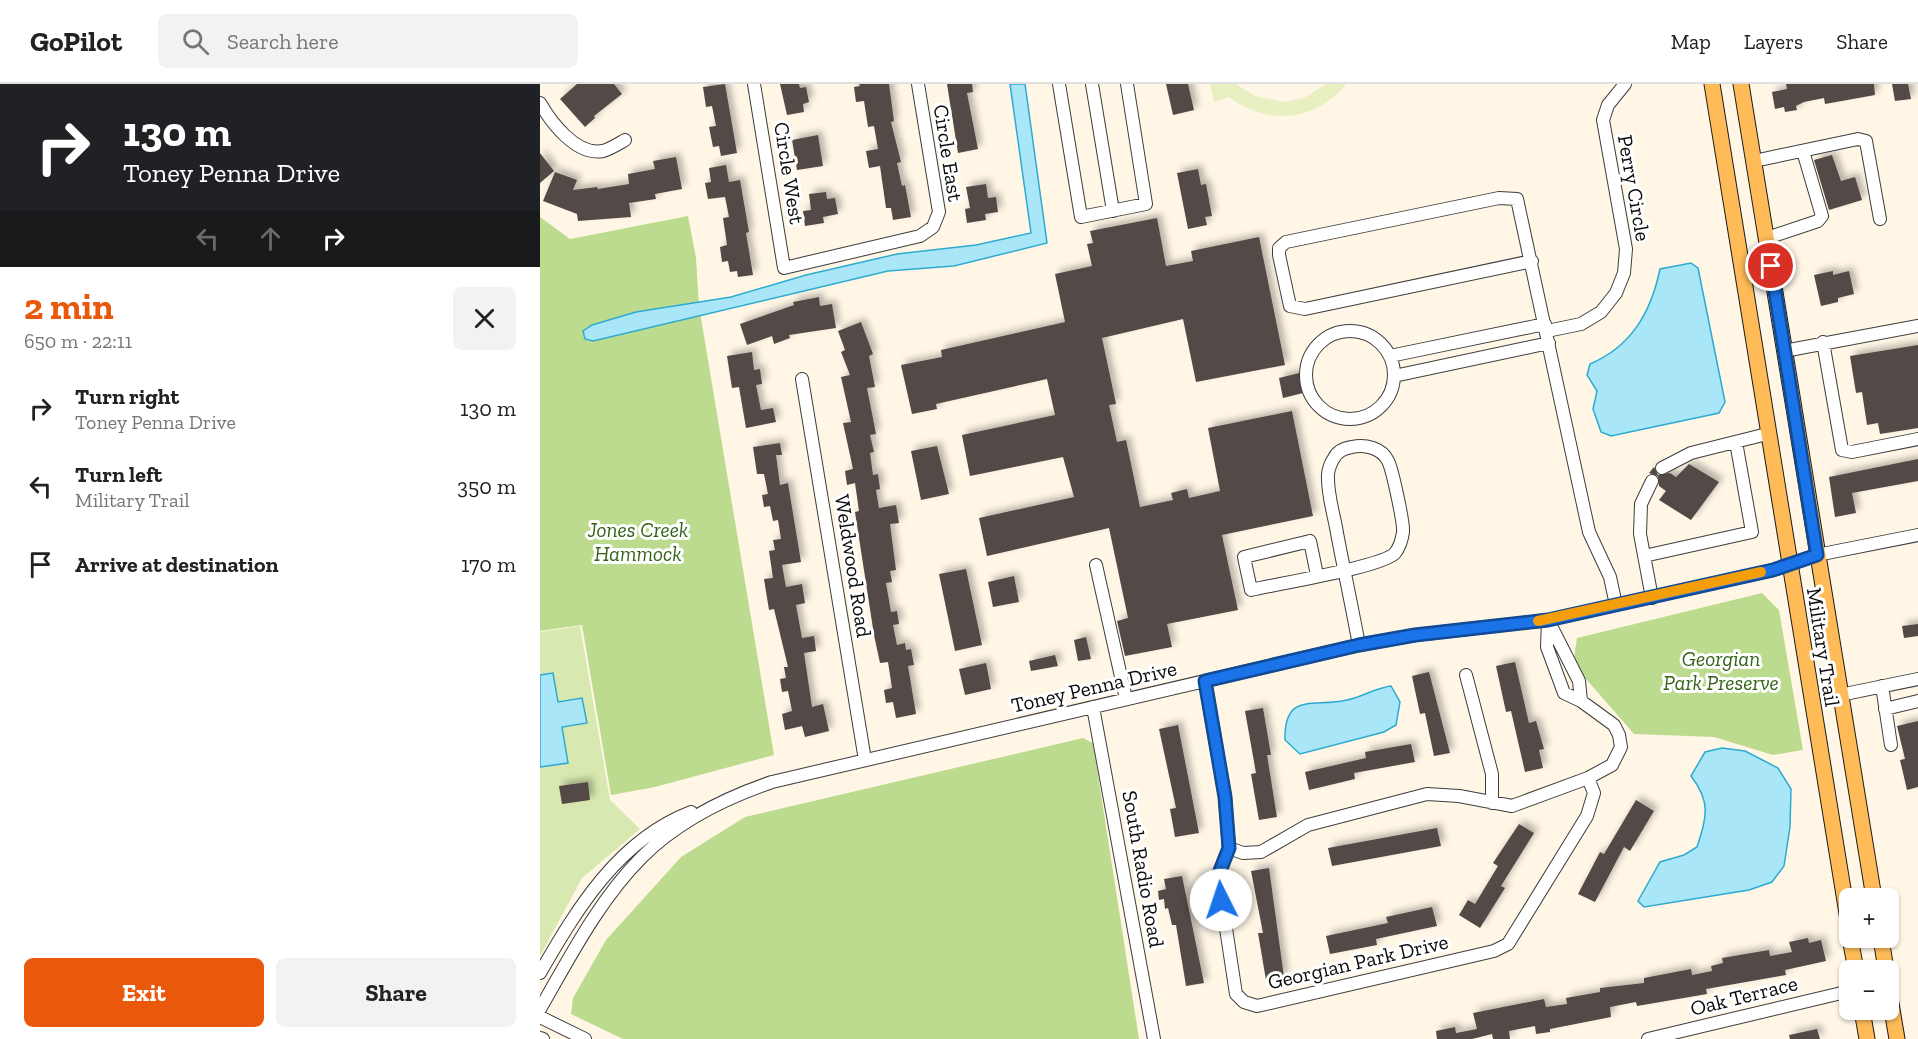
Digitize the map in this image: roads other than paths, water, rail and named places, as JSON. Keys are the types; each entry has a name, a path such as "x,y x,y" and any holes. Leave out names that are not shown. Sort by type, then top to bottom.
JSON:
{"main road":[{"name":"Military Trail","path":"1712,84 1788,566 1843,888"},
{"name":"Military Trail","path":"1741,84 1872,888"},
{"path":"1864,1020 1867,1039"},
{"path":"1894,1020 1897,1039"}],"street":[{"name":"Circle West","path":"754,84 784,267 920,236 933,227"},
{"name":"Circle East","path":"918,84 939,212 933,227"},
{"path":"1059,84 1081,217 1146,204 1127,84"},
{"path":"1092,84 1113,211"},
{"name":"Perry Circle","path":"1394,376 1581,324 1601,312 1616,293 1624,273 1626,249 1603,120 1608,105 1625,84"},
{"path":"540,103 565,135 582,146 601,151 625,140"},
{"path":"1754,161 1858,139 1866,141 1880,219"},
{"path":"1767,238 1818,221 1822,216 1803,151"},
{"path":"1532,261 1305,309 1290,306 1279,248 1286,242 1511,197 1517,199 1532,261 1589,532 1610,577 1616,605"},
{"path":"1784,351 1918,326"},
{"path":"1340,332 1367,334 1380,343 1390,356 1394,376 1386,400 1370,414 1358,418 1336,417 1327,413 1311,397 1305,379 1307,363 1314,348 1321,341 1340,332"},
{"name":"Perry Circle","path":"1390,356 1547,333"},
{"path":"1823,342 1842,450 1852,452 1918,439"},
{"name":"Weldwood Road","path":"802,379 865,760"},
{"path":"1662,468 1691,453 1767,434"},
{"path":"1644,556 1752,532 1736,442"},
{"path":"1317,575 1310,541 1244,556 1251,590 1317,575 1345,571 1375,564 1394,555 1401,545 1403,529 1388,459 1375,449 1361,445 1342,449 1333,458 1328,473 1345,571 1359,645"},
{"path":"1652,481 1641,504 1640,534 1652,598"},
{"name":"Toney Penna Drive","path":"540,973 591,891 614,864 641,842 688,813 706,809 772,782 1359,645 1415,635 1548,620 1788,566 1817,555 1918,536"},
{"path":"1096,565 1126,699"},
{"path":"1229,848 1243,853 1262,852 1308,825 1427,794 1459,796 1512,806 1588,778 1612,765 1621,747 1614,725 1581,701 1580,681 1548,620"},
{"path":"1466,675 1492,774 1492,803"},
{"path":"1840,695 1918,679"},
{"name":"Georgian Park Drive","path":"1205,681 1225,797 1229,848 1218,876 1236,994 1244,1002 1257,1006 1494,951 1508,944 1587,816 1594,793 1588,778"},
{"path":"1882,687 1891,745"},
{"path":"1885,709 1918,701"},
{"name":"South Radio Road","path":"1093,707 1154,1039"},
{"name":"Toney Penna Drive","path":"540,1009 584,933 636,863 706,809"},
{"name":"Oak Terrace","path":"1648,1039 1839,994"},
{"path":"540,1017 585,1039"}],"water":[{"path":"1010,84 1025,84 1047,243 954,266 888,271 593,341 585,339 583,331 592,325 636,312 731,297 806,275 897,254 976,245 1031,233"},
{"path":"1691,263 1698,268 1725,402 1719,413 1611,436 1601,432 1593,409 1597,391 1587,375 1590,364 1617,348 1637,326 1651,299 1660,269"},
{"path":"553,673 558,702 582,698 587,723 562,727 568,763 540,767 540,675"},
{"path":"1391,686 1400,702 1396,725 1384,732 1300,754 1285,740 1289,714 1295,708 1312,703 1347,700"},
{"path":"1722,748 1745,751 1778,768 1791,789 1790,827 1784,866 1772,882 1749,890 1644,907 1638,901 1660,862 1684,855 1697,847 1705,810 1702,794 1691,776 1705,752"}],"park label":[{"name":"Jones Creek Hammock","path":"638,542"},
{"name":"Georgian Park Preserve","path":"1721,671"}]}
